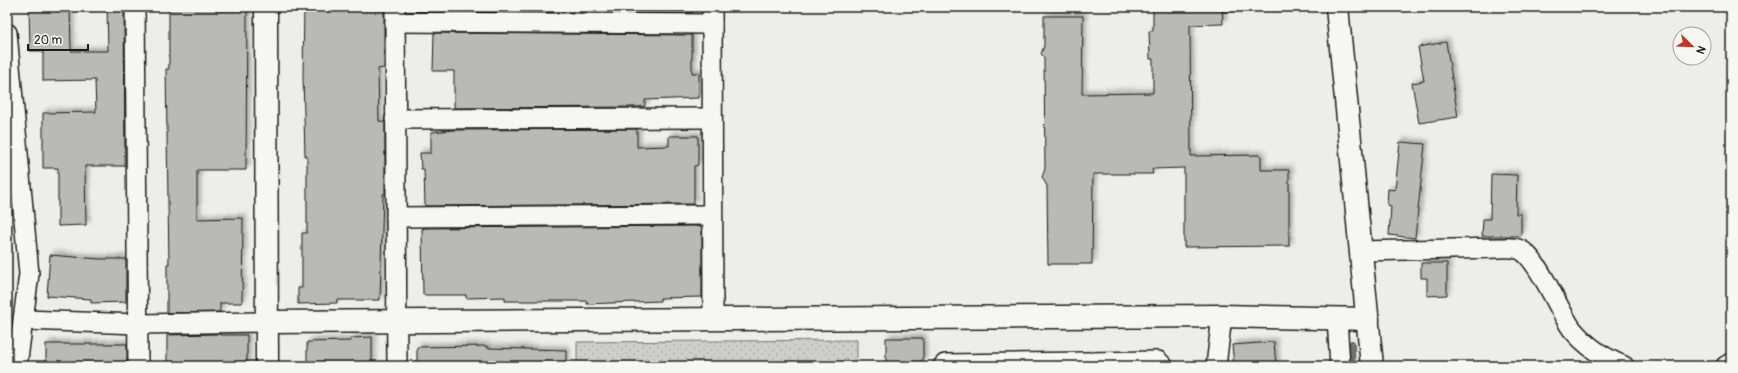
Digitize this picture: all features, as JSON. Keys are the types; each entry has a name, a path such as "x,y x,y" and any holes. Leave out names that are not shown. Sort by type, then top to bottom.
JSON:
{"street":[{"path":"135,7 138,366"},
{"path":"266,7 267,366"},
{"path":"1338,7 1372,366"},
{"path":"397,366 395,15 712,16 711,215 713,320"},
{"path":"7,33 29,274 17,366"},
{"path":"395,118 712,118"},
{"path":"396,217 711,215"},
{"path":"1361,251 1499,248 1518,249 1526,254 1538,269 1571,328 1604,357 1624,366"},
{"path":"24,320 138,324 1222,316 1368,319"},
{"path":"1216,366 1222,316"},
{"path":"1337,319 1340,366"},
{"path":"943,366 945,364 1158,361 1163,366"},
{"path":"1726,366 1731,364"}],"shaded area":[{"path":"1222,7 1300,7 1300,11 1223,12"},
{"path":"857,340 857,366 577,366 577,342"}],"building":[{"path":"29,7 70,7 71,51 108,51 107,7 124,7 125,166 85,166 86,225 58,226 58,168 43,168 43,113 96,112 95,80 43,81 43,51 30,51"},
{"path":"169,7 247,7 246,170 197,170 197,219 243,218 242,303 220,303 220,312 167,313 167,264 169,264 166,69 169,69"},
{"path":"304,7 384,7 384,68 378,69 379,121 385,122 385,194 383,194 380,300 337,300 337,303 298,304 298,288 302,288 302,233 307,233 307,156 305,156 303,75"},
{"path":"435,7 552,7 552,12 434,11"},
{"path":"619,7 692,7 692,13 619,12"},
{"path":"1153,7 1222,7 1223,24 1190,25 1191,156 1261,155 1261,170 1289,170 1289,246 1184,247 1184,168 1152,169 1153,174 1093,174 1092,264 1048,264 1047,186 1042,177 1045,169 1044,57 1041,54 1044,46 1044,16 1083,16 1082,94 1153,93 1153,59 1150,59 1149,31 1153,31"},
{"path":"434,33 692,35 692,73 699,73 699,98 645,100 645,106 637,107 454,108 454,71 433,71"},
{"path":"1446,42 1458,117 1419,123 1412,83 1424,81 1418,47"},
{"path":"637,129 637,147 669,146 669,136 698,136 698,165 694,166 694,204 425,206 424,169 421,169 420,153 431,153 431,132 454,130"},
{"path":"1400,142 1425,144 1415,238 1389,235 1391,206 1387,205 1388,189 1395,190"},
{"path":"1491,174 1517,175 1516,214 1521,214 1521,236 1482,236 1483,219 1490,219"},
{"path":"702,227 702,297 660,298 660,301 587,304 587,301 505,301 505,297 466,298 466,295 423,295 422,229 425,228"},
{"path":"50,255 99,259 126,259 126,302 91,303 91,299 47,296"},
{"path":"1421,263 1447,263 1447,295 1427,296 1427,278 1421,278"},
{"path":"167,335 247,335 247,366 167,366"},
{"path":"372,337 372,366 307,366 307,342 351,341 351,338"},
{"path":"886,338 923,338 923,361 913,362 913,366 886,366"},
{"path":"1274,342 1276,366 1234,366 1232,345"},
{"path":"46,344 127,344 127,366 46,366"},
{"path":"487,346 487,348 566,350 566,366 417,366 417,347"}],"waterway":[{"path":"1352,343 1353,366"}]}
